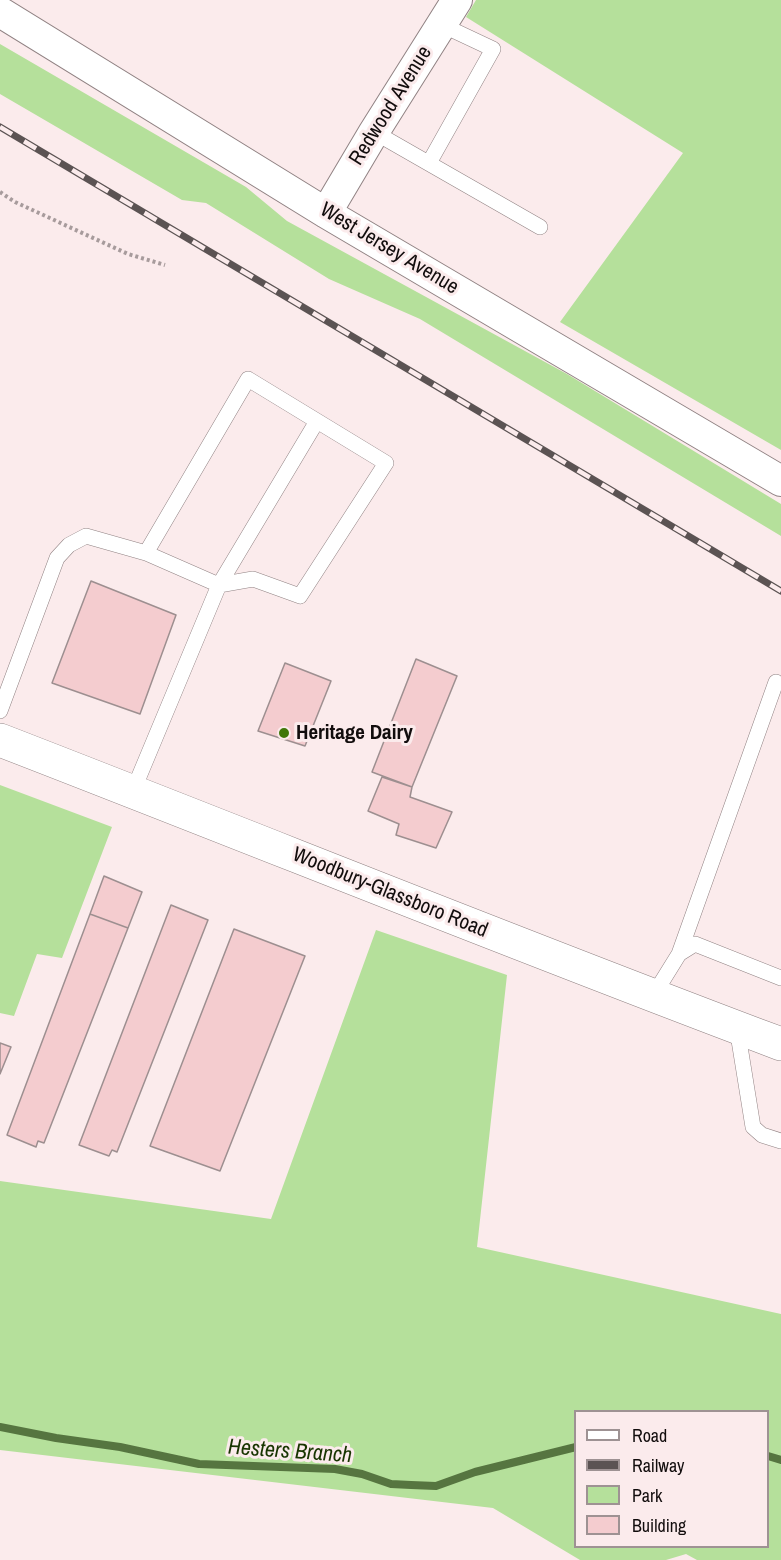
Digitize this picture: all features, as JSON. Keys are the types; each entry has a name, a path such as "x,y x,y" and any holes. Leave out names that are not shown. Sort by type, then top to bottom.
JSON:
{"main road":[{"name":"Woodbury-Glassboro Road","path":"0,740 781,1044"}],"street":[{"name":"Redwood Avenue","path":"326,213 457,0"},
{"name":"West Jersey Avenue","path":"0,12 326,213 781,481"}],"lane":[{"path":"429,163 493,50 442,25"},
{"path":"374,132 540,226"},
{"path":"0,711 57,558 69,545 86,536 146,554 219,585 254,579 300,596 386,463 248,379 146,554"},
{"path":"133,791 219,585 316,421"},
{"path":"653,996 678,954 776,682"},
{"path":"678,954 695,944 781,978"},
{"path":"737,1028 753,1126 762,1135 781,1141"}],"path":[{"path":"0,192 15,202 128,254 165,265"}],"green space":[{"path":"476,0 781,0 781,450 560,322 683,153 466,17"},
{"path":"0,44 246,187 287,221 567,374 781,504 781,536 420,319 329,279 206,203 182,200 0,94"},
{"path":"0,785 112,827 62,958 37,954 14,1016 0,1013"},
{"path":"376,930 507,975 477,1247 781,1314 781,1560 697,1560 686,1554 666,1560 580,1560 493,1508 0,1450 0,1181 271,1219"}],"building":[{"path":"91,581 176,615 140,714 52,683"},
{"path":"416,659 457,676 412,787 372,772"},
{"path":"285,663 331,681 305,746 258,731"},
{"path":"382,777 412,787 410,797 452,812 436,848 396,835 399,824 368,811"},
{"path":"104,876 142,892 128,928 90,914"},
{"path":"171,905 208,920 117,1152 112,1150 109,1156 79,1145"},
{"path":"90,914 128,928 44,1143 38,1141 36,1147 7,1135"},
{"path":"234,929 305,956 220,1171 150,1146"},
{"path":"0,1043 11,1047 0,1074"}],"waterway":[{"name":"Hesters Branch","path":"0,1427 120,1447 199,1464 335,1469 362,1474 391,1484 436,1486 475,1472 574,1447"},
{"name":"Hesters Branch","path":"769,1456 781,1460"}],"railway":[{"path":"0,127 781,591"}],"place":[{"name":"Heritage Dairy","path":"284,733"}]}
